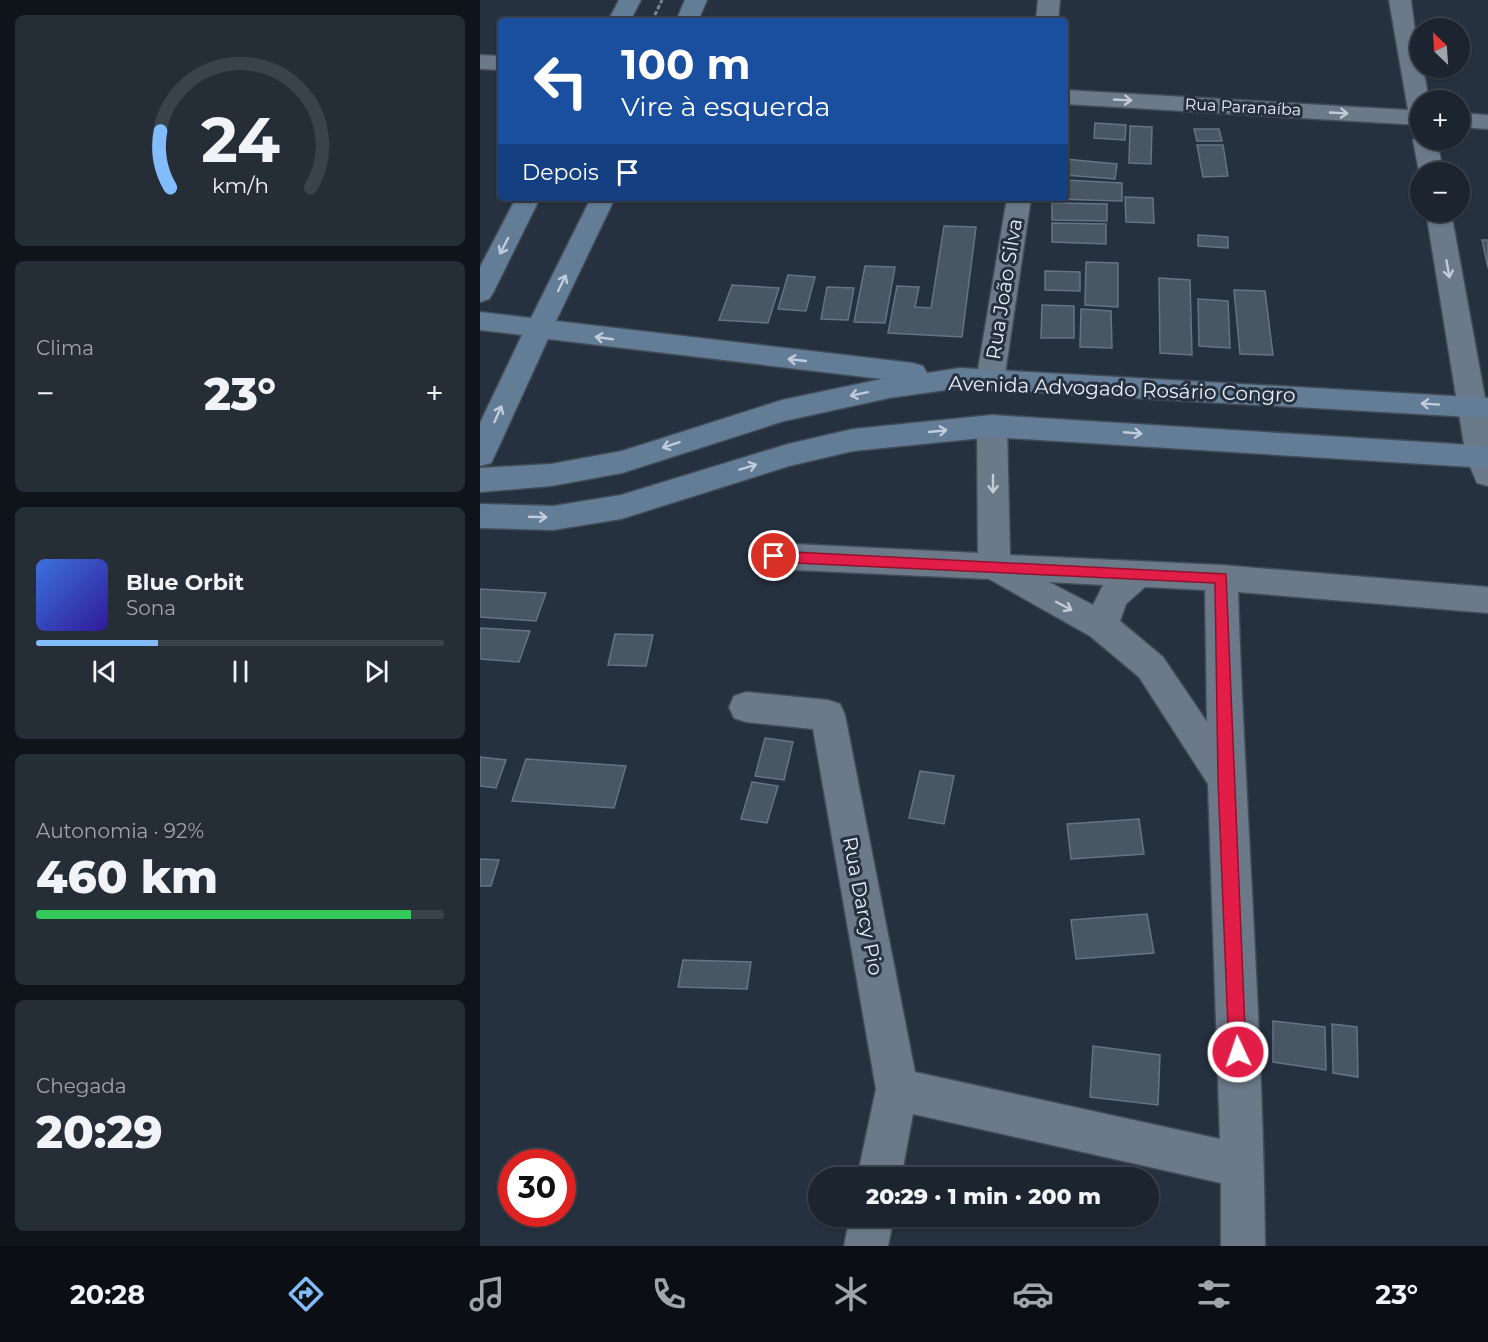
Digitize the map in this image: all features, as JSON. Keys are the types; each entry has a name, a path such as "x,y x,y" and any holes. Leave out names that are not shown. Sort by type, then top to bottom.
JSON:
{"main road":[{"path":"621,18 630,0"},
{"path":"688,18 696,0"},
{"path":"480,293 526,201"},
{"path":"480,455 517,373 602,201"},
{"path":"480,321 638,342 960,378"},
{"name":"Avenida Advogado Rosário Congro","path":"480,480 551,475 622,462 782,411 889,388 960,378 1480,407"},
{"path":"1219,391 1220,441"},
{"name":"Avenida Advogado Rosário Congro","path":"480,516 553,518 621,507 788,455 854,440 992,426 1220,441 1486,463"}],"street":[{"path":"1047,18 1050,0"},
{"path":"1400,0 1416,90"},
{"path":"480,62 498,63"},
{"name":"Rua Paranaíba","path":"1068,97 1410,117"},
{"path":"1470,121 1488,122"},
{"name":"Rua João Silva","path":"990,381 1019,201"},
{"path":"1440,222 1480,407 1486,463"},
{"path":"992,426 994,568"},
{"path":"774,556 1221,578 1488,600"},
{"path":"994,568 1102,626 1151,667 1226,780"},
{"path":"1102,626 1108,605 1115,592 1141,574"},
{"path":"1221,578 1226,780 1243,1166 1243,1246"},
{"name":"Rua Darcy Pio","path":"746,707 828,716 897,1089 881,1167"},
{"path":"897,1089 1243,1166"},
{"path":"866,1246 870,1227"}],"path":[{"path":"653,18 662,0"}],"building":[{"path":"1095,123 1126,125 1125,140 1094,138"},
{"path":"1130,126 1152,127 1151,164 1129,163"},
{"path":"1194,129 1219,129 1222,141 1197,141"},
{"path":"1197,145 1223,145 1228,176 1203,177"},
{"path":"1068,159 1117,164 1115,179 1068,175"},
{"path":"1068,180 1122,183 1122,201 1068,199"},
{"path":"1125,197 1153,198 1154,223 1126,222"},
{"path":"1052,203 1107,204 1107,221 1052,220"},
{"path":"1052,223 1106,224 1106,244 1052,242"},
{"path":"944,226 976,227 962,337 888,333 897,286 919,287 915,307 931,308"},
{"path":"1198,235 1228,237 1228,248 1198,246"},
{"path":"1482,240 1488,240 1488,268"},
{"path":"1086,262 1118,263 1118,307 1085,305"},
{"path":"865,266 895,267 885,323 854,322"},
{"path":"1045,271 1080,272 1080,291 1045,290"},
{"path":"788,275 815,277 806,311 778,309"},
{"path":"1159,278 1190,280 1192,355 1160,353"},
{"path":"732,285 779,288 768,323 719,320"},
{"path":"827,287 854,288 848,320 821,319"},
{"path":"1234,290 1265,291 1273,355 1240,354"},
{"path":"1198,299 1228,301 1230,348 1199,346"},
{"path":"1042,305 1074,306 1074,338 1041,338"},
{"path":"1081,309 1111,311 1112,348 1080,347"},
{"path":"480,589 546,593 536,621 480,617"},
{"path":"480,628 530,631 519,662 480,659"},
{"path":"615,634 653,635 646,666 608,665"},
{"path":"765,738 793,742 784,780 755,776"},
{"path":"480,757 506,760 496,788 480,786"},
{"path":"526,759 626,766 614,808 512,801"},
{"path":"920,771 954,776 944,824 909,818"},
{"path":"752,782 778,786 767,823 741,819"},
{"path":"1139,819 1144,854 1071,859 1067,824"},
{"path":"480,859 499,860 491,886 480,886"},
{"path":"1147,914 1154,953 1076,959 1071,920"},
{"path":"683,960 751,962 747,989 678,987"},
{"path":"1273,1021 1325,1027 1326,1070 1273,1062"},
{"path":"1332,1024 1357,1027 1358,1077 1333,1073"},
{"path":"1093,1046 1160,1055 1158,1105 1090,1097"}],"route":[{"path":"774,556 1221,578 1226,780 1238,1052"}]}
